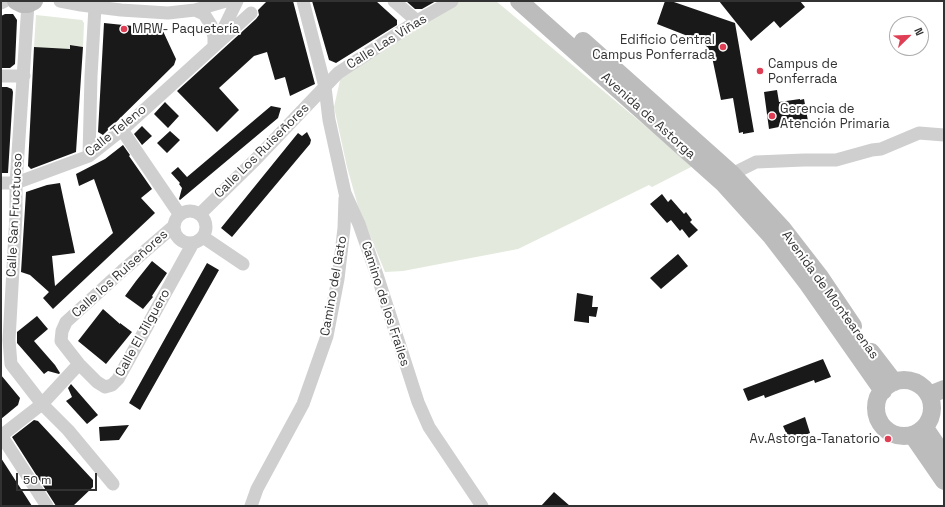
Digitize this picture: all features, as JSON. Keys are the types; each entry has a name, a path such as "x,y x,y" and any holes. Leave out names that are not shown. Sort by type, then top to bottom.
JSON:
{"main road":[{"name":"Avenida de Astorga","path":"518,1 727,178"},
{"name":"Avenida de Astorga","path":"537,1 727,178"},
{"name":"Avenida de Montearenas","path":"727,178 782,228 820,277 876,361 888,386"},
{"path":"904,380 914,382 937,392 932,416 919,432 905,437 897,436 887,430 883,426 876,412 876,404 879,397 888,386 904,380"},
{"path":"919,432 944,456"},
{"path":"919,432 944,480"}],"street":[{"path":"1,3 5,1"},
{"path":"60,1 95,7 168,13 195,10 226,1"},
{"name":"Calle Teleno","path":"214,46 225,28 237,1"},
{"name":"Camino de los Frailes","path":"303,1 325,87 329,120 345,193 359,224 378,278 418,402 429,427 482,506"},
{"path":"394,1 417,22"},
{"name":"Calle Las Viñas","path":"325,87 338,73 452,1"},
{"name":"Calle San Fructuoso","path":"26,2 24,76 16,183 9,340 11,364 42,404 68,430 113,484"},
{"path":"89,156 91,76 95,7"},
{"path":"195,10 204,14 211,25 214,37 214,46"},
{"name":"Calle Teleno","path":"1,183 16,183 89,156 122,130 251,13"},
{"path":"1,76 24,76"},
{"name":"Calle Los Ruiseñores","path":"200,214 256,159 325,87"},
{"path":"122,130 177,220 178,236 182,240 198,240 243,264"},
{"path":"727,178 756,162 836,160 881,149 919,133 944,135"},
{"name":"Camino del Gato","path":"251,506 257,489 303,404 327,336 338,279 344,228 345,193"},
{"path":"177,220 190,211 200,214 204,218 206,231 198,240"},
{"name":"Calle los Ruiseñores","path":"79,364 61,341 62,331 66,322 177,220"},
{"name":"Calle El Jilguero","path":"79,364 97,382 106,387 112,385 118,380 198,240"},
{"path":"47,506 1,436 42,404 79,364"}],"shaded area":[{"path":"458,1 496,1 693,166 652,187 649,185 518,249 403,271 385,272 358,206 347,167 334,107 341,76"},
{"path":"36,15 82,20 84,23 83,47 71,45 70,52 34,47"}],"building":[{"path":"267,1 293,1 315,84 290,96 285,77 275,80 267,52 254,56 219,88 239,110 217,132 177,91 256,19 259,15 258,10"},
{"path":"312,1 376,1 397,20 397,25 336,63 329,60"},
{"path":"406,1 436,1 422,9 415,9"},
{"name":"Edificio Central Campus Ponferrada","path":"665,1 671,1 735,23 754,132 743,134 743,132 739,133 733,98 721,100 711,52 703,42 657,24"},
{"path":"719,1 800,1 805,7 780,28 774,21 751,41"},
{"path":"5,14 13,14 17,20 15,64 10,68 1,68 1,16"},
{"path":"104,23 162,29 176,59 174,65 103,135 98,132"},
{"path":"70,45 83,47 76,152 31,169 28,166 34,47 70,49"},
{"path":"1,87 12,89 13,92 8,173 1,173"},
{"path":"777,90 779,102 804,99 808,121 769,129 764,92"},
{"path":"165,102 179,116 168,128 154,114"},
{"path":"271,106 281,108 278,118 180,200 182,188 179,184 180,183 171,173 178,167 187,177"},
{"path":"142,126 152,136 142,145 134,134"},
{"path":"170,131 180,140 167,153 157,143"},
{"path":"307,132 311,140 310,144 232,237 221,228 298,133 302,136"},
{"path":"123,145 152,189 141,198 155,213 53,309 43,298 49,292 30,275 21,272 26,192 47,185 60,183 75,253 52,256 55,286 113,233 94,179 79,186 76,174 105,159"},
{"path":"662,194 668,202 671,199 684,214 686,212 692,220 690,222 698,230 689,238 682,229 680,231 671,220 667,223 650,204"},
{"path":"678,254 688,266 661,289 650,278"},
{"path":"152,261 167,273 152,296 153,297 143,309 125,296"},
{"path":"207,263 219,270 140,410 129,403"},
{"path":"577,293 593,296 592,307 598,307 596,317 589,316 589,323 574,321"},
{"path":"103,309 132,332 106,364 78,341"},
{"path":"37,316 48,329 34,341 55,365 60,373 59,374 48,371 44,374 17,343 17,332"},
{"path":"823,359 831,377 815,383 814,380 765,398 764,395 748,401 743,389"},
{"path":"1,375 20,398 18,405 1,419"},
{"path":"71,384 98,415 87,424 66,401 72,397 68,388"},
{"path":"805,417 810,433 790,441 783,426"},
{"path":"34,420 38,421 93,480 93,487 73,506 56,506 12,437"},
{"path":"129,425 119,440 100,441 99,427"},
{"path":"1,458 32,506 1,506"},
{"path":"554,492 570,506 541,506"}],"place":[{"name":"MRW- Paquetería","path":"124,29"},
{"name":"Edificio Central Campus Ponferrada","path":"723,47"},
{"name":"Campus de Ponferrada","path":"760,71"},
{"name":"Gerencia de Atención Primaria","path":"772,116"},
{"name":"Av.Astorga-Tanatorio","path":"888,439"}]}
